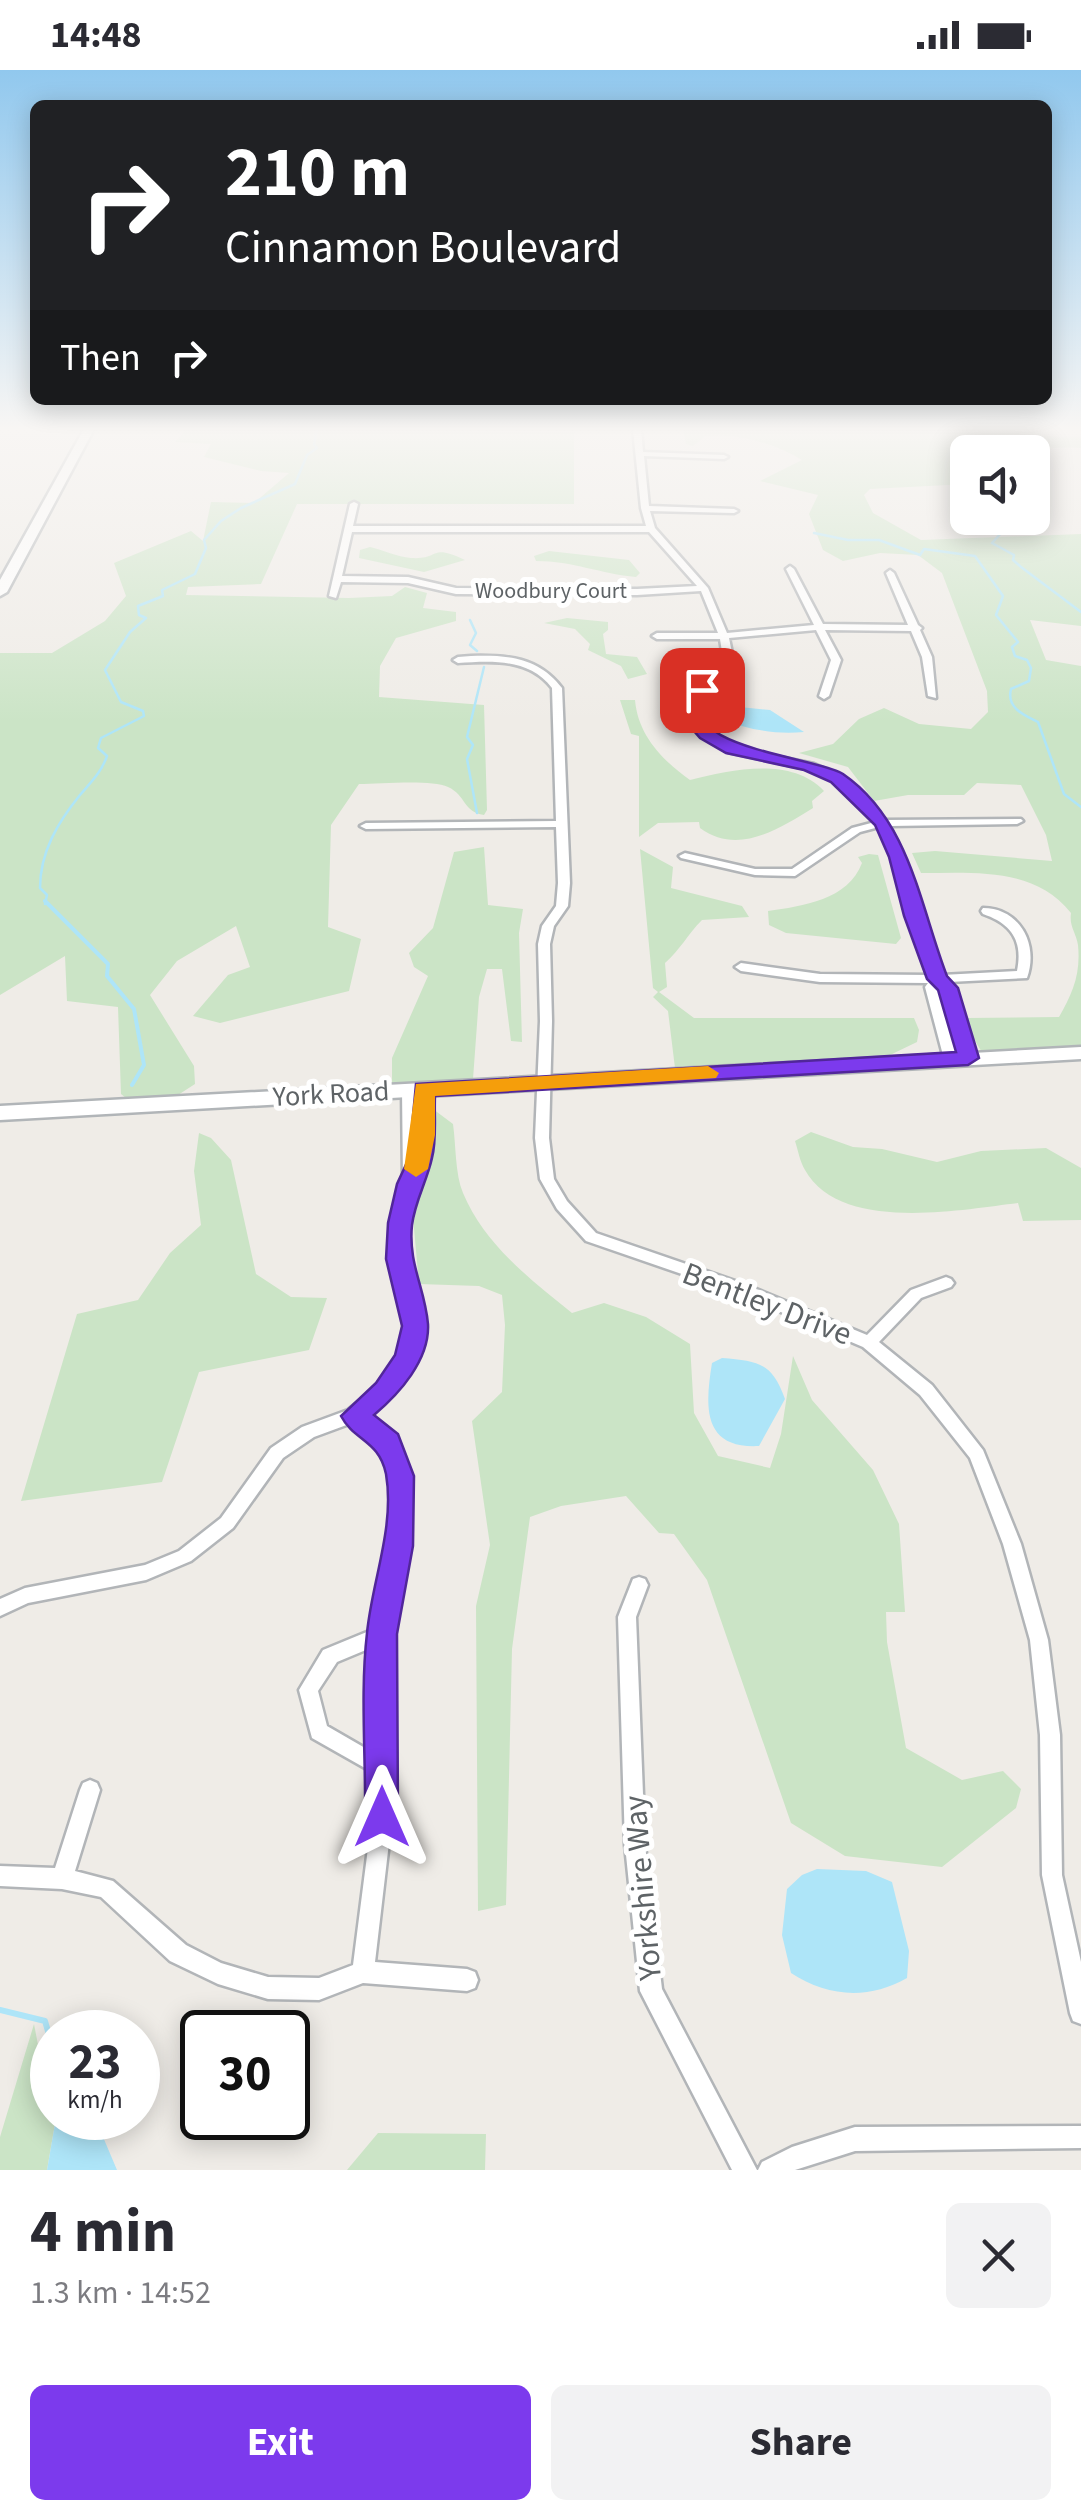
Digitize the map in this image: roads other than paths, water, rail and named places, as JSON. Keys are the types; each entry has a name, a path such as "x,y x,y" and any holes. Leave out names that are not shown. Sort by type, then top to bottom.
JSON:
{"street":[{"path":"0,592 36,527"},
{"path":"334,596 349,529 652,529 704,588 728,658 696,695 695,723 732,750 810,766 837,778 883,823 898,857 937,979"},
{"path":"790,569 836,660 824,696"},
{"path":"890,573 927,657 933,696"},
{"name":"Woodbury Court","path":"339,579 408,580 456,591 637,592 704,588"},
{"path":"657,636 721,636 821,627 916,628"},
{"name":"Bentley Drive","path":"458,660 490,658 525,664 550,677 557,688 562,906 548,926 544,944 542,1138 547,1179 562,1206 592,1237 739,1288 869,1342 926,1390 977,1455 1012,1544 1039,1640 1050,1735 1052,1875 1081,2014"},
{"path":"685,856 754,872 795,874 856,830 883,823 1017,822"},
{"path":"366,826 561,824"},
{"path":"741,967 820,978 937,979 1023,974 1028,952 1021,932 1008,917 986,911"},
{"path":"937,979 931,987 960,1059"},
{"name":"York Road","path":"0,1113 1081,1052"},
{"path":"0,1608 25,1596 146,1572 185,1556 228,1523 278,1453 308,1432 354,1416 385,1390 408,1358 415,1326 398,1259 400,1223 409,1184 421,1158 417,1089"},
{"path":"869,1342 916,1294 946,1282"},
{"path":"354,1416 388,1442 400,1476 398,1546 382,1634 382,1817 364,1972"},
{"name":"Yorkshire Way","path":"639,1585 627,1617 635,1844 651,1991 745,2170"},
{"path":"382,1634 330,1656 308,1690 320,1732 371,1762 382,1764"},
{"path":"62,1878 90,1790"},
{"path":"0,1876 62,1878 106,1888 178,1953 218,1974 268,1988 319,1989 364,1972 466,1980"},
{"path":"770,2170 856,2139 1081,2137"}],"water":[{"path":"730,706 770,710 804,732 762,730 722,720"},
{"path":"722,1358 762,1366 780,1387 785,1399 759,1446 727,1440 712,1422 708,1395 712,1363"},
{"path":"817,1869 866,1871 892,1882 909,1951 907,1978 878,1990 848,1993 819,1987 791,1973 782,1935 787,1889 802,1875"},
{"path":"52,2140 104,2140 117,2170 47,2170"}],"waterway":[{"path":"46,902 47,895 40,888 47,850 64,816 105,762 107,756 98,748 101,738 144,716 143,711 121,702 105,670 130,632 146,618 139,615 138,606 163,596 162,590 195,574 206,548 204,540 216,527"},
{"path":"814,533 848,540 879,540 920,555 924,549 975,556 1003,596 996,615 1018,642 1012,647 1015,656 1027,660 1031,668 1029,681 1011,689 1011,701 1017,710 1038,722 1064,794 1081,807"},
{"path":"999,535 992,543 1014,555 1013,560 1021,567 1081,612"},
{"path":"470,620 476,633 470,645 477,651"},
{"path":"477,813 467,759 473,745 467,737 484,667"},
{"path":"46,902 108,964 107,976 134,1009 144,1065 132,1085"},
{"path":"0,2010 30,2017"}]}
